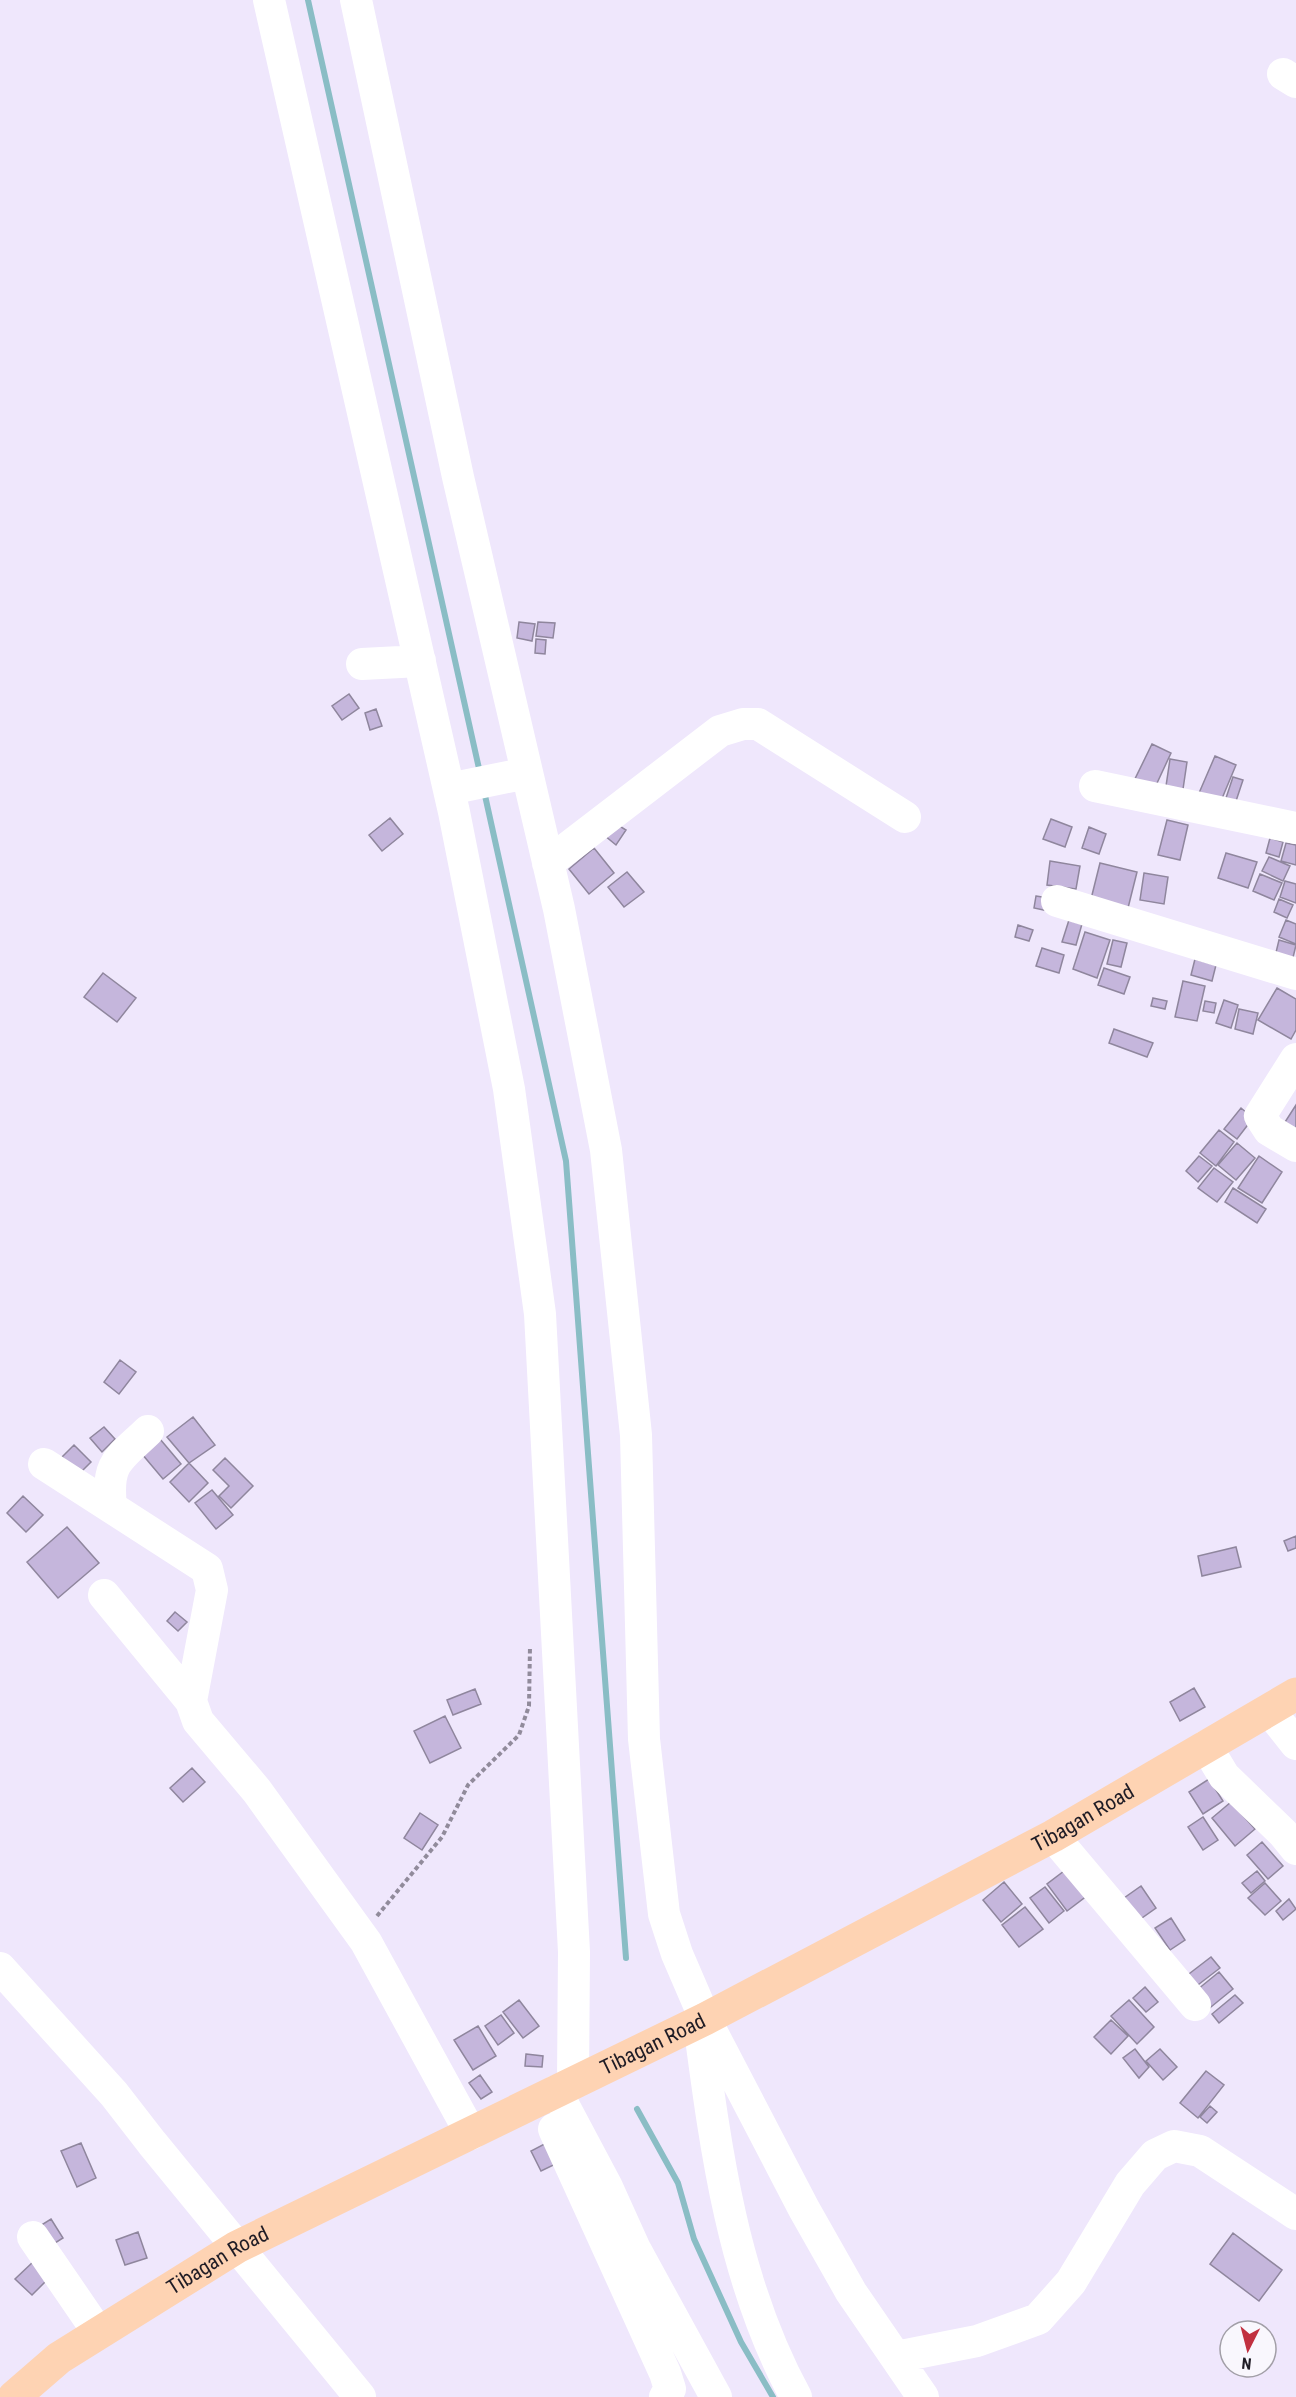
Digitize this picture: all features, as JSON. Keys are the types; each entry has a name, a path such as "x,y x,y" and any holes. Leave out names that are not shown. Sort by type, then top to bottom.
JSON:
{"main road":[{"name":"Tibagan Road","path":"14,2397 59,2358 237,2247 702,2021 1053,1836 1282,1702"}],"street":[{"path":"270,0 420,661 456,787 509,1089 540,1314 574,1952 557,2090 665,2373 670,2389 665,2397"},
{"path":"356,0 521,774 548,863 606,1150 636,1435 644,1739 664,1914 702,2021 850,2292 923,2397"},
{"path":"363,664 420,661"},
{"path":"548,863 720,731 743,724 758,724 904,817"},
{"path":"456,787 521,774"},
{"path":"1095,786 1296,828"},
{"path":"1057,901 1129,932 1296,974"},
{"path":"1296,1059 1260,1116 1269,1130 1296,1146"},
{"path":"111,1506 110,1473 117,1461 148,1431"},
{"path":"44,1464 207,1569 212,1590 190,1701"},
{"path":"104,1595 190,1701 198,1720 257,1791 366,1942 471,2134"},
{"path":"1282,1702 1296,1744"},
{"path":"1206,1746 1224,1776 1283,1833 1296,1849"},
{"path":"1053,1836 1195,2005"},
{"path":"0,1968 114,2094 360,2397"},
{"path":"702,2021 713,2128 740,2256 757,2314 773,2355 796,2397"},
{"path":"557,2090 607,2187 635,2249 716,2397"},
{"path":"896,2357 977,2341 1038,2319 1071,2282 1130,2184 1155,2155 1174,2146 1200,2151 1296,2214"},
{"path":"33,2237 98,2332"}],"path":[{"path":"366,1942 380,1911 442,1837 468,1785 519,1735 530,1706 530,1637"}],"building":[{"path":"519,622 535,624 532,641 517,638"},
{"path":"538,622 555,623 553,638 536,636"},
{"path":"536,639 546,640 545,654 535,653"},
{"path":"349,694 359,708 342,720 332,706"},
{"path":"376,709 382,726 370,730 365,713"},
{"path":"1152,744 1171,753 1151,796 1131,787"},
{"path":"1215,756 1236,765 1218,808 1196,800"},
{"path":"1170,759 1187,762 1182,796 1165,793"},
{"path":"1233,777 1243,780 1235,804 1225,801"},
{"path":"390,818 403,834 382,851 369,835"},
{"path":"1051,819 1072,827 1065,847 1043,839"},
{"path":"1167,820 1188,825 1180,860 1158,855"},
{"path":"613,822 626,830 616,845 604,835"},
{"path":"1089,827 1106,834 1099,854 1082,848"},
{"path":"1270,838 1283,842 1279,857 1266,853"},
{"path":"1286,843 1296,845 1296,865 1281,861"},
{"path":"594,848 614,873 589,894 569,869"},
{"path":"1226,853 1257,862 1248,888 1218,878"},
{"path":"1269,857 1290,866 1283,881 1262,871"},
{"path":"1050,861 1080,866 1076,889 1047,885"},
{"path":"1100,863 1137,872 1126,916 1089,907"},
{"path":"627,872 644,892 624,907 608,887"},
{"path":"1144,873 1168,877 1164,904 1140,900"},
{"path":"1260,874 1282,883 1274,900 1253,891"},
{"path":"1285,881 1296,884 1296,903 1280,897"},
{"path":"1036,896 1055,899 1053,912 1034,908"},
{"path":"1279,899 1293,905 1287,918 1274,912"},
{"path":"1069,920 1082,924 1076,945 1062,942"},
{"path":"1286,920 1296,924 1296,944 1279,937"},
{"path":"1018,925 1033,930 1029,941 1015,937"},
{"path":"1085,932 1110,940 1097,978 1073,969"},
{"path":"1113,940 1127,943 1121,967 1107,964"},
{"path":"1279,940 1296,945 1290,970 1273,965"},
{"path":"1042,948 1064,955 1059,973 1036,966"},
{"path":"1195,959 1216,965 1212,981 1191,975"},
{"path":"1104,968 1130,977 1124,994 1098,985"},
{"path":"103,973 136,998 117,1022 84,997"},
{"path":"1183,981 1205,986 1197,1021 1175,1017"},
{"path":"1277,988 1296,999 1296,1030 1291,1039 1258,1020"},
{"path":"1153,998 1167,1001 1165,1009 1151,1006"},
{"path":"1224,1000 1238,1005 1231,1028 1216,1023"},
{"path":"1205,1001 1216,1003 1214,1013 1203,1011"},
{"path":"1239,1009 1258,1013 1253,1034 1235,1029"},
{"path":"1114,1029 1153,1043 1147,1057 1109,1043"},
{"path":"1296,1105 1296,1130 1285,1122"},
{"path":"1241,1108 1253,1118 1237,1139 1224,1129"},
{"path":"1219,1130 1234,1142 1216,1166 1200,1153"},
{"path":"1237,1143 1255,1158 1236,1180 1218,1165"},
{"path":"1199,1156 1212,1166 1198,1182 1186,1171"},
{"path":"1259,1156 1282,1172 1262,1203 1238,1188"},
{"path":"1214,1168 1233,1182 1217,1202 1198,1188"},
{"path":"1233,1188 1266,1209 1257,1223 1225,1202"},
{"path":"120,1360 136,1372 119,1394 104,1382"},
{"path":"193,1417 215,1445 189,1463 167,1437"},
{"path":"104,1427 115,1439 102,1452 90,1438"},
{"path":"160,1439 181,1464 163,1479 142,1454"},
{"path":"74,1445 91,1462 79,1474 62,1457"},
{"path":"225,1458 253,1486 231,1508 219,1496 229,1486 213,1470"},
{"path":"189,1463 208,1483 189,1502 170,1482"},
{"path":"212,1490 233,1515 216,1529 195,1503"},
{"path":"23,1496 43,1515 26,1532 7,1513"},
{"path":"67,1527 99,1563 58,1598 27,1562"},
{"path":"1296,1536 1296,1548 1288,1551 1284,1541"},
{"path":"1236,1547 1241,1567 1202,1576 1198,1556"},
{"path":"175,1612 187,1622 178,1631 167,1621"},
{"path":"1194,1688 1205,1707 1180,1721 1170,1702"},
{"path":"475,1689 481,1704 453,1715 447,1700"},
{"path":"445,1716 461,1748 430,1763 414,1731"},
{"path":"192,1768 205,1782 183,1802 170,1788"},
{"path":"1209,1779 1223,1801 1203,1814 1189,1792"},
{"path":"1231,1802 1255,1829 1235,1846 1212,1818"},
{"path":"420,1813 438,1825 422,1850 404,1838"},
{"path":"1203,1817 1218,1840 1203,1850 1188,1827"},
{"path":"1262,1842 1283,1866 1268,1879 1247,1855"},
{"path":"1068,1868 1088,1895 1067,1911 1047,1884"},
{"path":"1257,1871 1265,1881 1251,1893 1242,1883"},
{"path":"1004,1882 1022,1904 1001,1922 983,1900"},
{"path":"1265,1883 1281,1901 1265,1915 1248,1898"},
{"path":"1141,1886 1156,1908 1132,1925 1117,1903"},
{"path":"1045,1887 1064,1911 1049,1923 1030,1898"},
{"path":"1289,1899 1296,1909 1283,1920 1276,1911"},
{"path":"1025,1907 1043,1929 1019,1947 1002,1925"},
{"path":"1171,1918 1185,1940 1170,1950 1155,1928"},
{"path":"1211,1957 1220,1968 1190,1991 1181,1980"},
{"path":"1219,1972 1233,1989 1206,2011 1192,1994"},
{"path":"1145,1987 1158,2002 1146,2012 1133,1998"},
{"path":"1235,1995 1243,2003 1219,2023 1212,2014"},
{"path":"519,2000 539,2026 523,2038 503,2012"},
{"path":"1129,2000 1154,2027 1137,2044 1111,2016"},
{"path":"501,2015 514,2033 498,2045 485,2026"},
{"path":"1111,2020 1128,2036 1111,2054 1094,2037"},
{"path":"478,2026 496,2056 473,2070 454,2040"},
{"path":"1135,2049 1149,2067 1139,2078 1123,2058"},
{"path":"1160,2049 1177,2067 1163,2080 1146,2061"},
{"path":"526,2054 543,2056 542,2067 525,2066"},
{"path":"1206,2071 1224,2085 1198,2118 1180,2103"},
{"path":"480,2075 492,2092 481,2099 469,2083"},
{"path":"1210,2106 1217,2112 1207,2123 1200,2117"},
{"path":"554,2139 564,2160 541,2171 531,2151"},
{"path":"81,2143 96,2178 77,2187 61,2151"},
{"path":"51,2219 63,2238 47,2248 35,2229"},
{"path":"138,2232 147,2258 125,2265 116,2240"},
{"path":"1233,2233 1282,2270 1259,2301 1210,2264"},
{"path":"34,2261 50,2277 32,2295 15,2279"}],"waterway":[{"path":"308,0 480,773"},
{"path":"484,791 566,1161 626,1958"},
{"path":"637,2109 678,2183 694,2239 741,2342 773,2397"}]}
